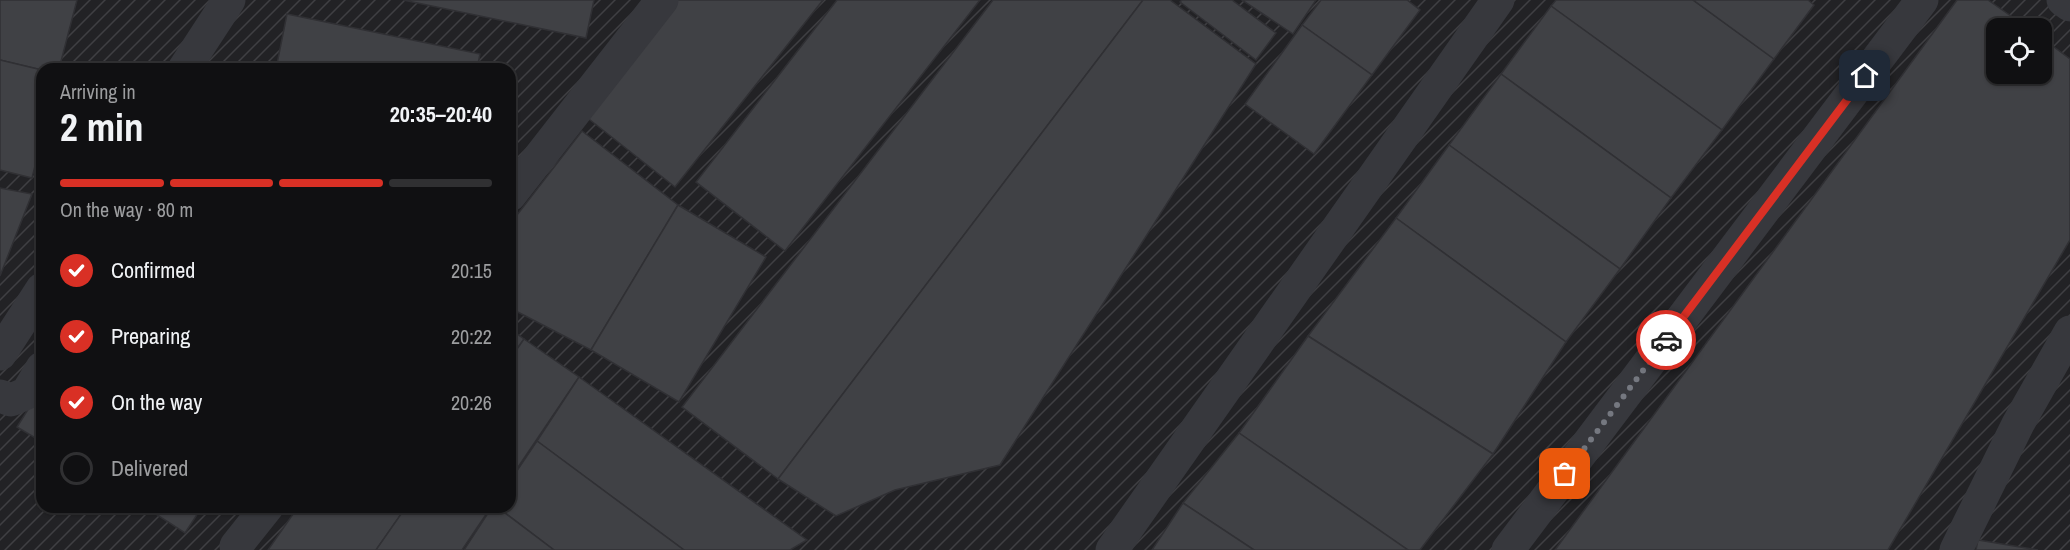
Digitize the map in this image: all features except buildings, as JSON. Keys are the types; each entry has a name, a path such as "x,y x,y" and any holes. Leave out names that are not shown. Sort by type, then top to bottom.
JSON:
{"lane":[{"path":"188,63 229,0"},
{"path":"516,187 662,0"},
{"path":"1112,550 1498,0"},
{"path":"1508,550 1922,0"},
{"path":"2063,0 2070,5"},
{"path":"0,354 36,298"},
{"path":"1956,550 2019,424 2070,332"},
{"path":"0,396 10,400 27,393 36,378"},
{"path":"236,546 262,513"}],"shaded area":[{"path":"0,0 2070,0 2070,550 0,550"}],"way so far":[{"path":"1565,474 1666,340"}],"route":[{"path":"1666,340 1865,76"}]}
